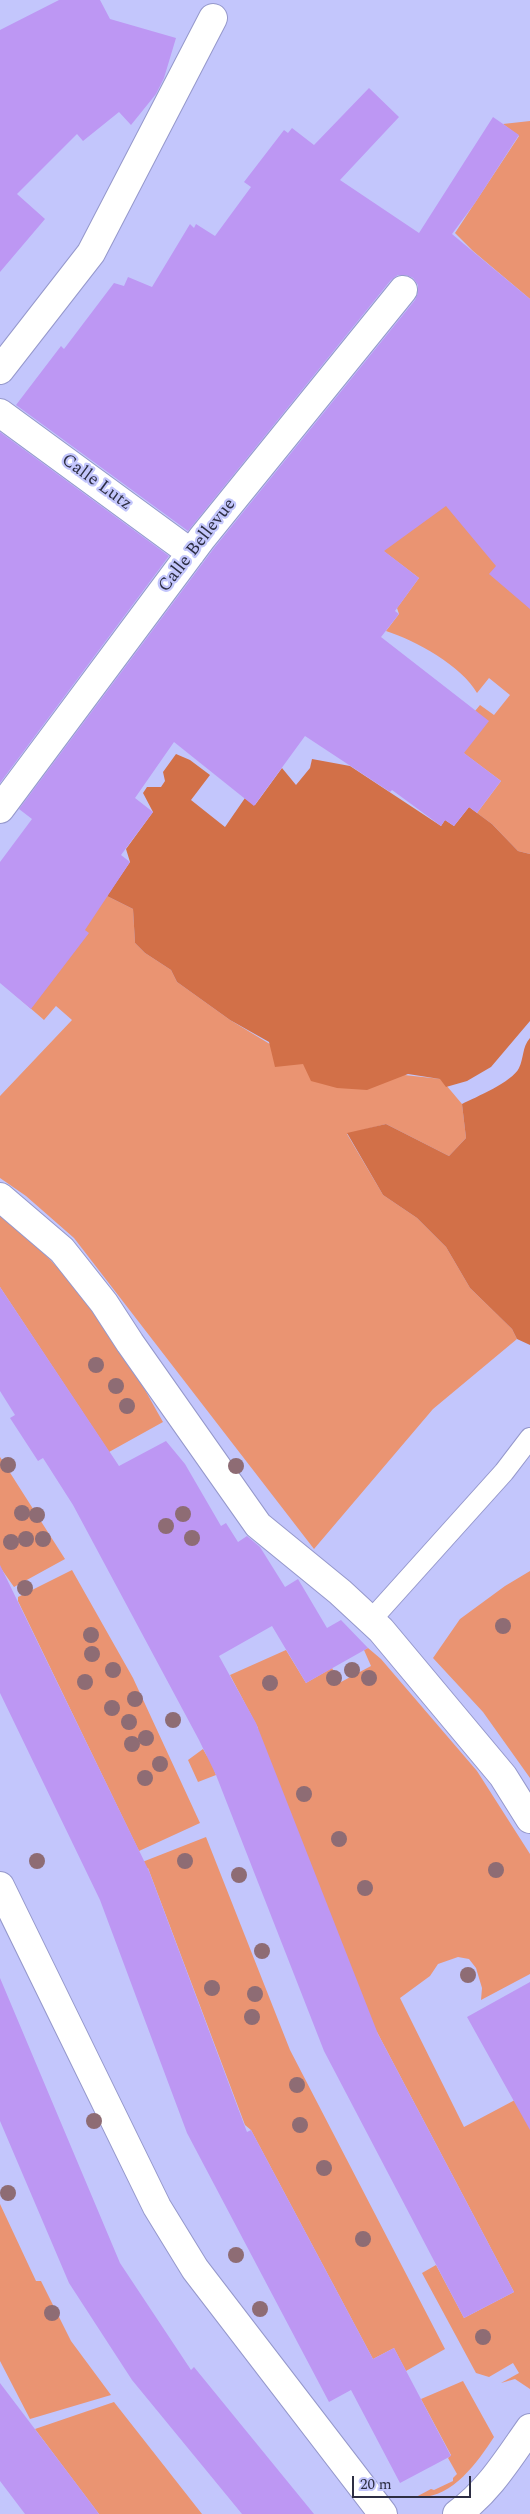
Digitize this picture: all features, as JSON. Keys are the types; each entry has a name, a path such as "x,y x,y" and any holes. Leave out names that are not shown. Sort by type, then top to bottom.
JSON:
{"street":[{"path":"0,370 91,253 213,18"},
{"name":"Calle Bellevue","path":"0,809 191,553 403,290"},
{"name":"Calle Lutz","path":"0,413 191,553"},
{"path":"0,1197 62,1250 98,1295 258,1525 371,1620 416,1669 503,1776 530,1819"},
{"path":"0,1886 158,2207 190,2262 382,2514"},
{"path":"458,2514 471,2504 490,2484 530,2428"}],"lane":[{"path":"371,1620 504,1472 530,1438"}],"shaded area":[{"path":"530,121 530,299 473,251 455,233 519,136 503,124"},
{"path":"530,433 530,854 518,851 492,824 477,813 501,781 461,751 475,711 480,705 494,715 510,695 489,678 477,693 461,673 437,655 424,647 386,631 399,614 397,608 419,578 369,540"},
{"path":"176,754 190,760 210,775 191,800 225,827 245,798 255,805 282,768 296,785 310,768 312,759 350,766 441,826 445,820 454,826 469,807 492,824 518,851 530,854 530,1021 491,1067 467,1081 446,1087 440,1079 408,1074 367,1090 337,1088 311,1081 303,1064 275,1067 269,1042 230,1020 177,982 171,970 145,953 135,943 133,909 107,896 130,862 126,849 153,812 143,793 147,787 161,787 165,781 163,772"},
{"path":"107,896 133,909 135,943 145,953 171,970 177,982 230,1020 303,1064 441,1079 462,1104 466,1138 449,1156 386,1124 347,1134 383,1195 417,1218 446,1247 470,1288 512,1329 517,1339 433,1409 314,1549 74,1238 26,1196 0,1178 0,1096 72,1020 56,1006 44,1020 14,994 76,923"},
{"path":"530,1038 530,1345 517,1339 512,1329 470,1288 446,1247 417,1218 383,1195 347,1133 386,1124 449,1156 466,1138 462,1104 509,1079 519,1068"},
{"path":"0,1212 59,1269 87,1300 125,1355 163,1422 109,1452 0,1287"},
{"path":"0,1457 65,1559 14,1587 0,1567"},
{"path":"72,1570 133,1678 200,1823 139,1851 18,1601 18,1597"},
{"path":"530,1571 530,1778 483,1712 433,1658 460,1619 505,1586"},
{"path":"368,1648 381,1659 477,1771 530,1854 530,1974 481,2000 482,1988 476,1968 469,1959 458,1957 438,1964 430,1976 400,1998 464,2127 530,2092 530,2389 515,2379 501,2383 519,2373 513,2363 489,2377 476,2373 422,2273 436,2265 464,2318 514,2292 377,2032 214,1770 216,1775 198,1782 188,1760 203,1749 207,1756 258,1728 230,1675 286,1650 306,1683 332,1668 341,1682 371,1666 364,1650"},
{"path":"206,1837 290,2050 445,2349 406,2371 394,2348 373,2359 251,2130 245,2125 148,1868 128,1874 127,1868"},
{"path":"0,2204 36,2281 41,2281 71,2341 111,2395 30,2419 0,2361"},
{"path":"463,2381 494,2437 480,2458 452,2486 441,2493 416,2497 453,2481 457,2474 448,2458 451,2455 421,2399"},
{"path":"114,2402 202,2514 99,2514 35,2429"}],"building":[{"path":"59,0 100,0 110,19 176,38 164,78 156,94 131,125 119,112 83,141 77,134 17,194 45,219 0,272 0,30"},
{"path":"369,88 399,117 340,180 419,233 493,117 519,135 475,203 452,234 530,299 530,609 489,574 496,566 446,506 384,551 419,578 395,611 399,614 381,637 489,721 464,753 501,781 477,813 469,807 454,826 445,820 441,826 392,790 390,792 305,736 254,806 174,742 135,798 153,812 121,855 130,862 85,930 89,933 31,1009 0,983 0,862 32,819 19,809 214,548 415,300 418,293 418,285 413,278 406,275 398,275 391,280 188,531 16,405 61,346 64,349 114,283 124,286 128,277 152,287 190,224 194,228 196,224 215,236 251,187 244,182 284,130 288,133 292,128 314,145"},
{"path":"0,432 169,556 0,783"},
{"path":"0,1287 119,1466 166,1441 185,1464 221,1526 226,1523 238,1542 247,1536 260,1547 285,1587 298,1579 327,1628 341,1620 368,1648 306,1683 272,1626 219,1656 256,1723 378,2034 514,2292 464,2318 324,2051 216,1775 199,1740 73,1505 43,1458 38,1461 10,1418 15,1415 0,1391"},
{"path":"0,1565 149,1871 247,2132 251,2130 373,2359 394,2348 451,2456 400,2483 351,2390 329,2402 187,2133 100,1900 0,1693"},
{"path":"0,1978 120,2263 191,2370 194,2367 314,2514 242,2514 132,2380 69,2283 0,2121"},
{"path":"530,1982 530,2130 467,2017"},
{"path":"0,2383 99,2514 25,2514 0,2481"}]}
